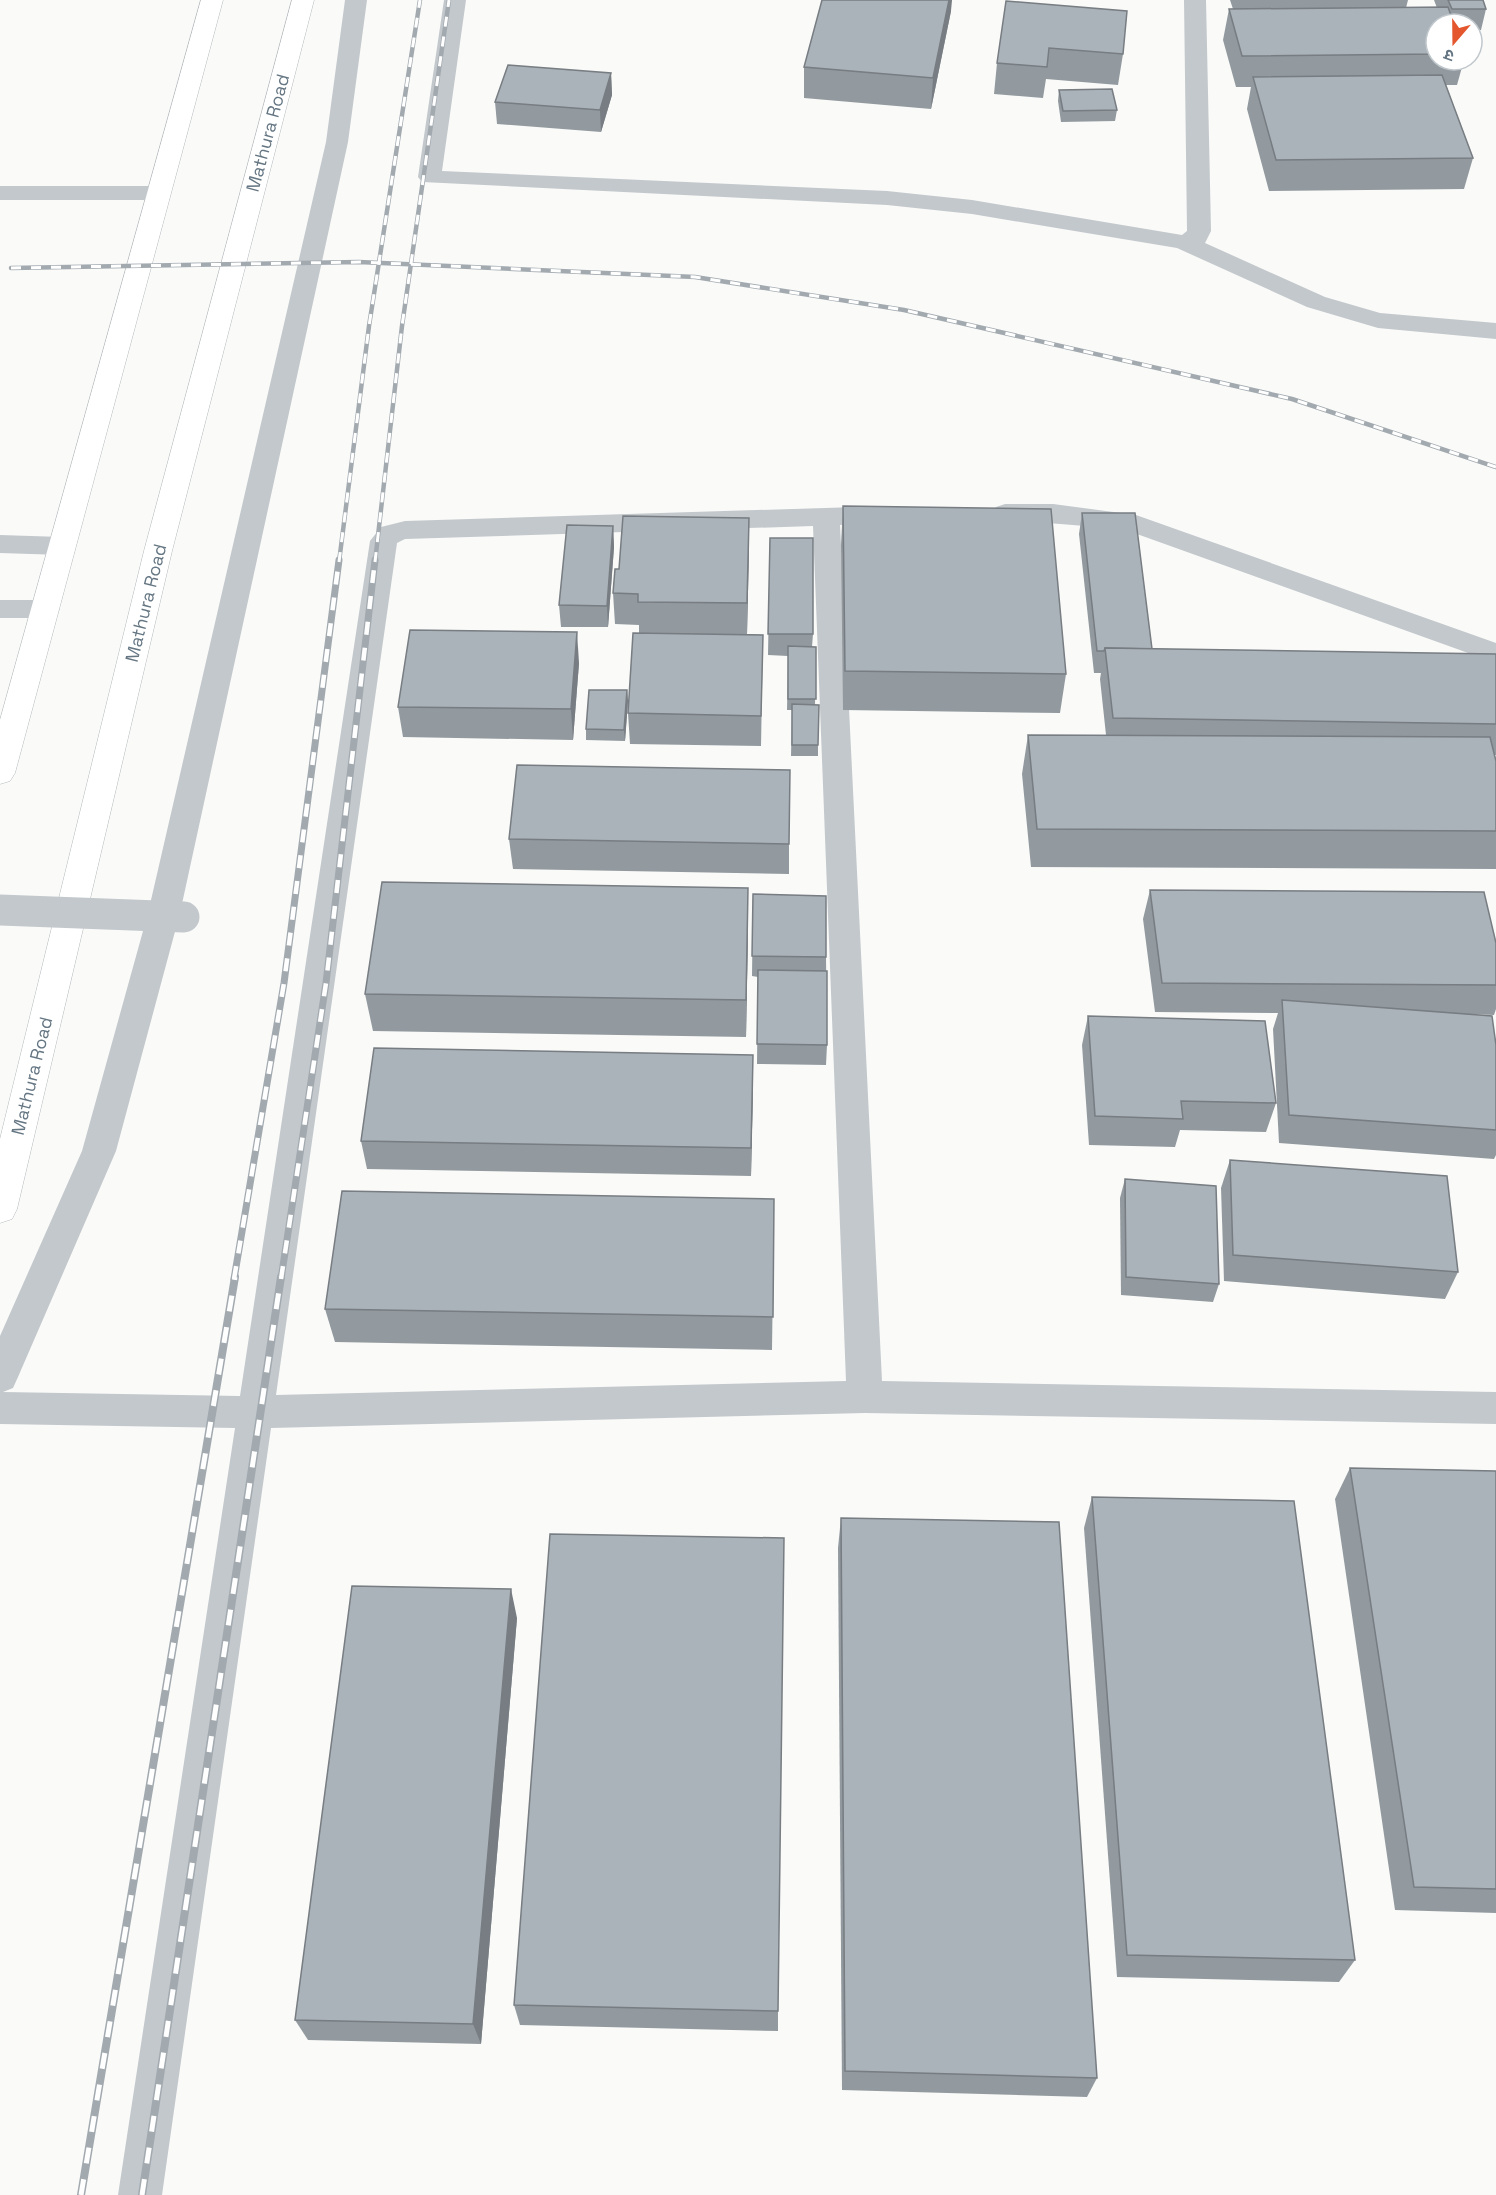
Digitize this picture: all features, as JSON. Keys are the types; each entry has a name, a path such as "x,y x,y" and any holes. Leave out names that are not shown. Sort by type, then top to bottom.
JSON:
{"highway":[{"path":"0,773 212,0"},
{"name":"Mathura Road","path":"0,1209 158,551 303,0"}],"street":[{"path":"0,1377 99,1151 164,913 336,142 356,0"},
{"path":"455,0 430,177 886,198 972,207 1183,242 1316,302 1378,320 1496,331"},
{"path":"1183,242 1197,238 1199,231 1195,0"},
{"path":"0,193 159,193"},
{"path":"982,514 1053,513 1126,521 1496,653"},
{"path":"140,2195 384,541 391,533 405,530 910,515"},
{"path":"826,516 865,1397"},
{"path":"0,544 62,546"},
{"path":"0,609 46,609"},
{"path":"0,910 184,917"},
{"path":"0,1408 254,1412 865,1397 1496,1408"}],"building":[{"path":"822,0 949,0 933,78 804,67"},
{"path":"1448,0 1483,0 1486,9 1452,9"},
{"path":"1006,1 1127,11 1123,54 1049,48 1047,67 997,63"},
{"path":"1448,7 1450,12 1424,12 1424,54 1242,56 1229,9"},
{"path":"508,65 611,73 600,110 495,102"},
{"path":"1442,75 1473,158 1276,160 1253,77"},
{"path":"1112,89 1117,110 1063,111 1059,90"},
{"path":"843,506 1051,509 1066,674 845,671"},
{"path":"1082,513 1135,513 1152,649 1105,648 1104,651 1097,651"},
{"path":"623,516 749,518 747,603 638,602 638,594 613,593 615,569 619,569"},
{"path":"567,525 613,526 607,606 559,605"},
{"path":"770,538 813,538 813,634 768,634"},
{"path":"410,630 577,632 571,709 398,707"},
{"path":"633,633 763,635 761,716 628,713"},
{"path":"788,646 816,647 816,699 788,699"},
{"path":"1105,648 1496,654 1496,724 1113,718"},
{"path":"589,690 627,690 624,730 586,729"},
{"path":"792,704 819,705 818,745 792,745"},
{"path":"1028,735 1490,737 1496,761 1496,831 1037,829"},
{"path":"517,765 790,770 789,844 509,839"},
{"path":"382,882 748,888 746,1000 365,994"},
{"path":"1150,890 1484,892 1496,943 1496,985 1162,983"},
{"path":"753,894 826,896 826,957 752,956"},
{"path":"758,970 827,971 827,1045 757,1044"},
{"path":"1282,1000 1492,1016 1496,1045 1496,1130 1289,1115"},
{"path":"1088,1016 1265,1021 1276,1103 1181,1101 1183,1119 1095,1116"},
{"path":"374,1048 753,1055 751,1148 361,1141"},
{"path":"1230,1160 1447,1176 1458,1272 1233,1255"},
{"path":"1125,1179 1216,1186 1219,1284 1126,1277"},
{"path":"342,1191 774,1199 773,1317 325,1309"},
{"path":"1350,1468 1496,1471 1496,1889 1414,1887"},
{"path":"1092,1497 1294,1501 1355,1960 1127,1955"},
{"path":"841,1518 1059,1522 1097,2078 845,2071"},
{"path":"550,1534 784,1538 778,2011 514,2005"},
{"path":"352,1586 511,1589 473,2024 295,2020"}],"railway":[{"path":"379,263 420,0"},
{"path":"411,264 449,0"},
{"path":"11,268 379,263"},
{"path":"339,562 379,263"},
{"path":"379,263 411,264"},
{"path":"375,562 411,264"},
{"path":"411,264 695,277 904,310 1292,399 1496,467"},
{"path":"234,1279 284,983 339,560"},
{"path":"281,1279 326,983 375,560"},
{"path":"81,2195 235,1277"},
{"path":"142,2195 281,1277"}]}
